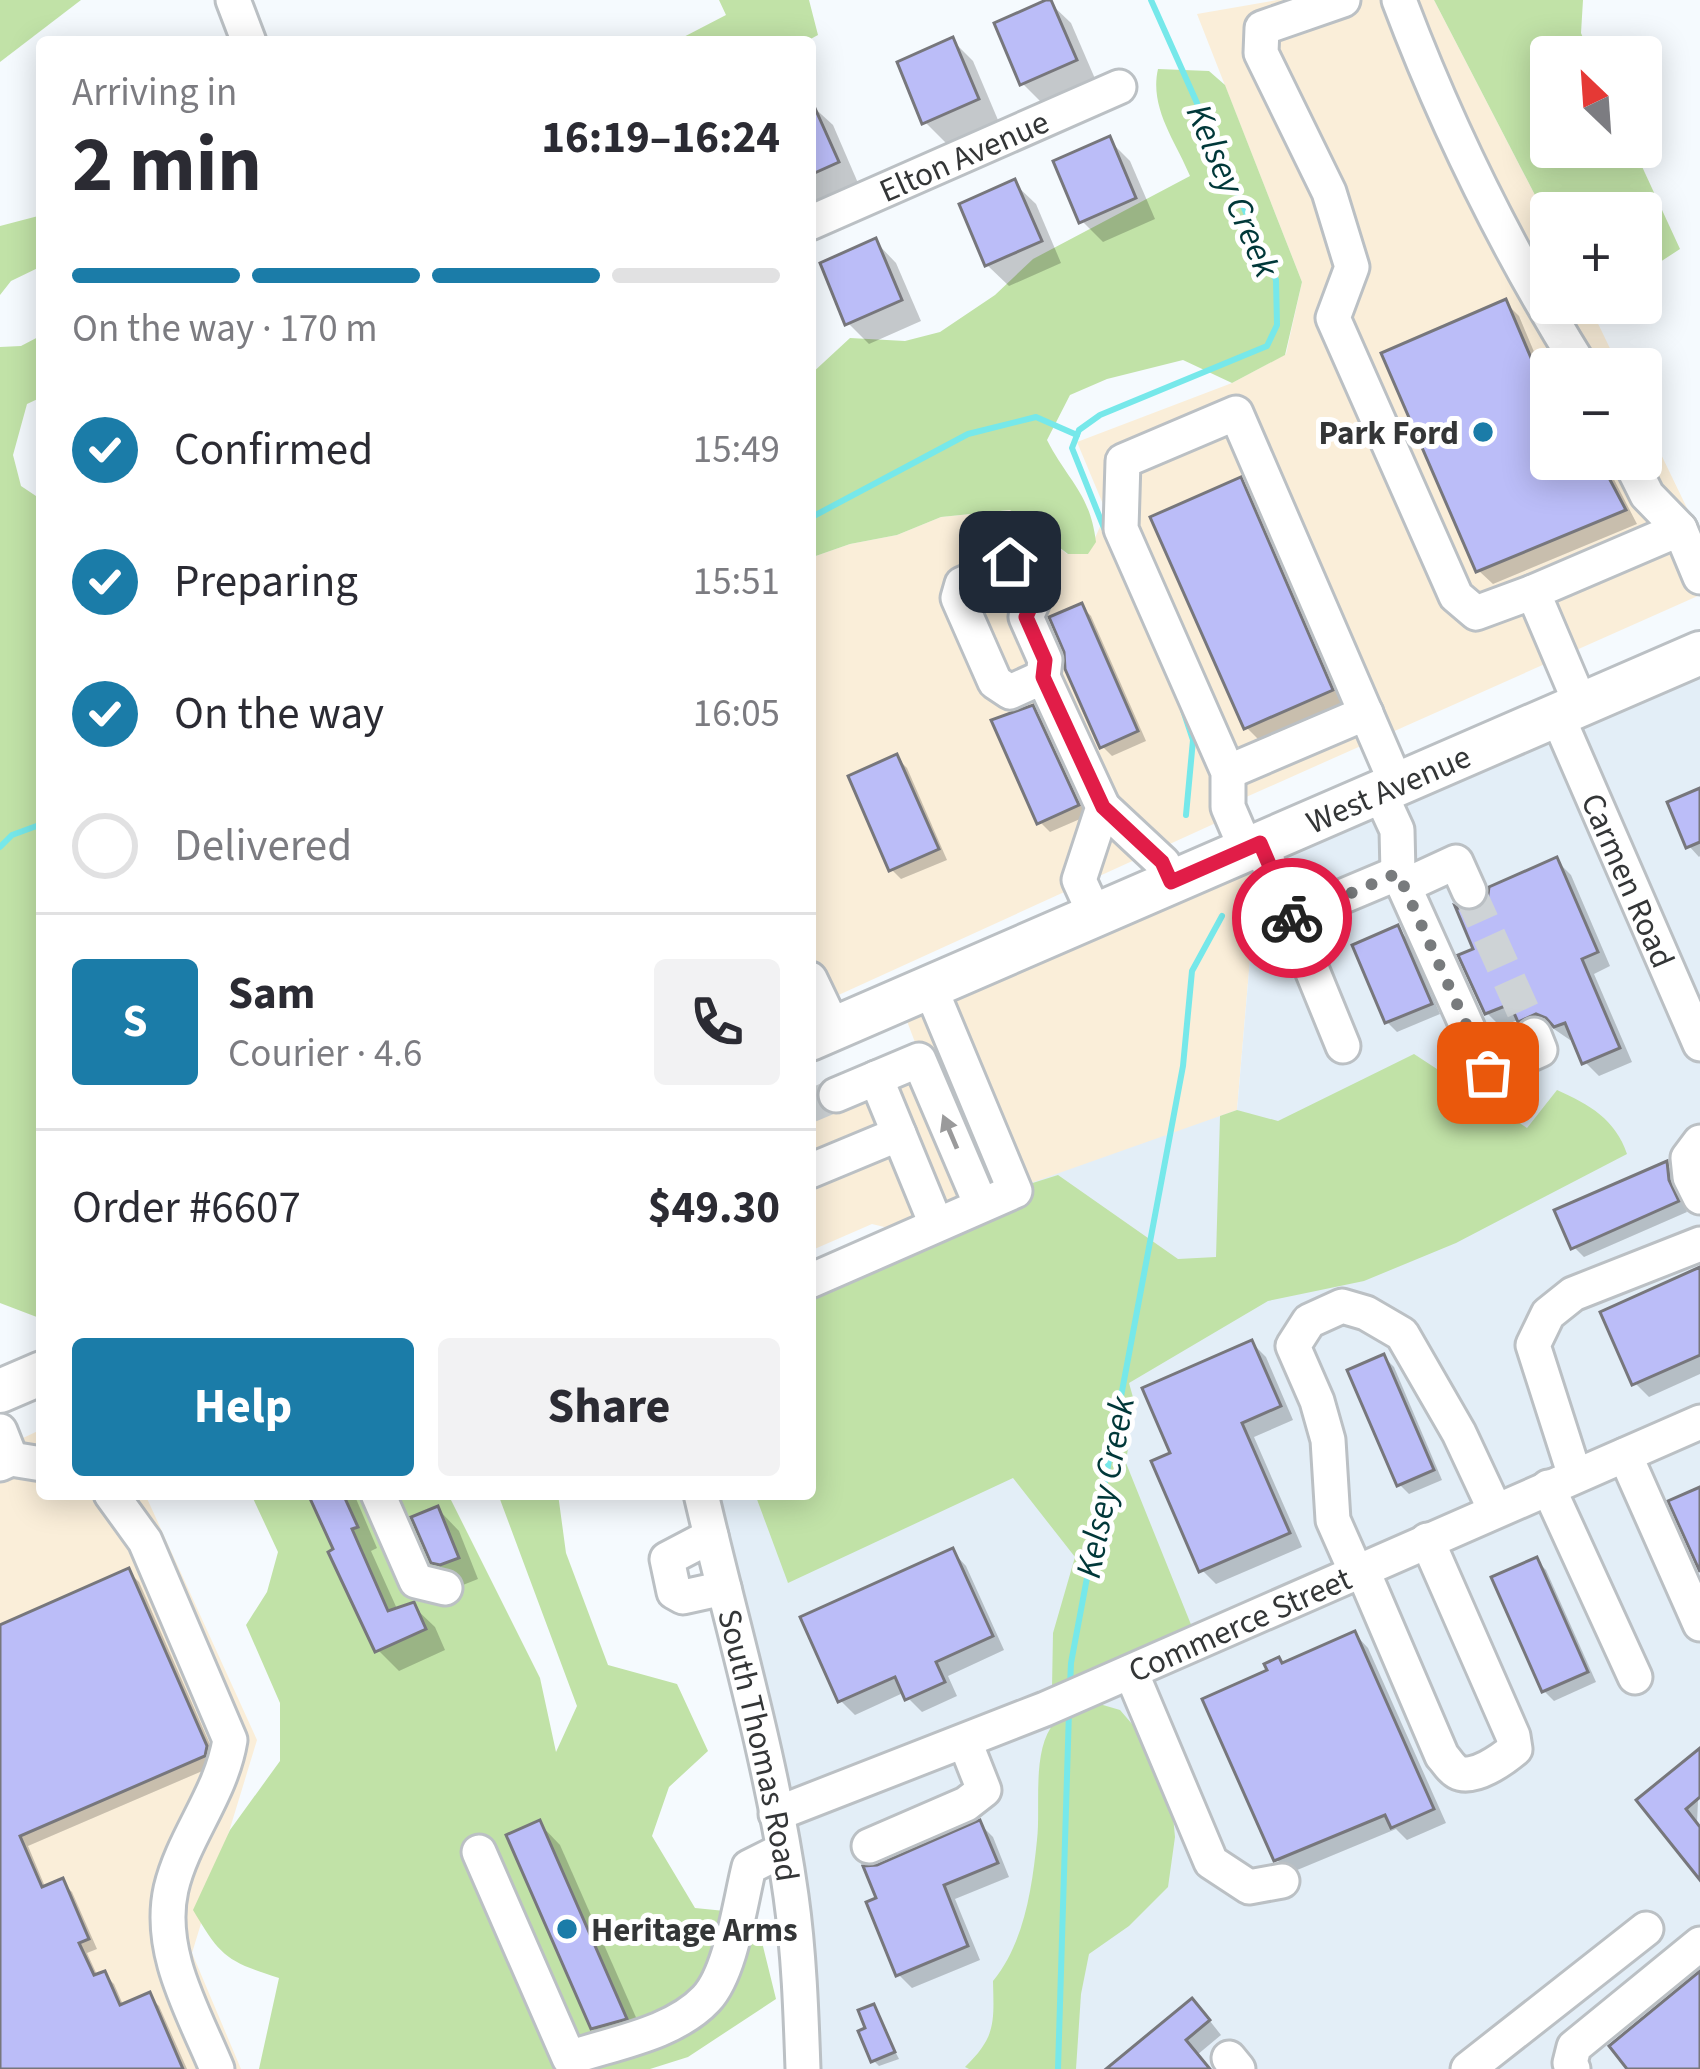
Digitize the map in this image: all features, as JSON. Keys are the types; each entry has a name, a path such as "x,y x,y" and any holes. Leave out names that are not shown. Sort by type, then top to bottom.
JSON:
{"main road":[{"name":"West Avenue","path":"822,1034 1700,653"},
{"path":"0,1391 36,1376"}],"street":[{"path":"233,0 247,36"},
{"path":"1343,0 1262,28 1261,53 1329,192 1352,267 1334,318 1456,596 1476,614 1680,530"},
{"path":"1399,0 1440,109 1526,281 1569,348"},
{"name":"Elton Avenue","path":"816,220 1119,87"},
{"path":"1343,1046 1291,918 1228,807 1228,772 1121,530 1124,460 1237,413 1366,713 1388,787 1401,880 1488,1073 1540,1050 1534,1035"},
{"path":"1640,480 1647,495 1680,530 1700,577"},
{"name":"Carmen Road","path":"1533,592 1569,710 1700,1044"},
{"path":"1043,677 1103,807 1162,862 1171,882"},
{"path":"1228,772 1366,713"},
{"path":"1094,915 1079,880 1103,807"},
{"path":"1291,918 1401,880 1462,876"},
{"path":"816,1278 1015,1191 930,987"},
{"path":"836,1095 919,1060 981,1205"},
{"path":"876,1078 936,1224"},
{"path":"816,1169 899,1134"},
{"path":"1700,1142 1688,1158 1690,1177 1700,1197"},
{"path":"1635,1677 1562,1482 1533,1345 1548,1314 1573,1294 1700,1244"},
{"path":"1427,1540 1513,1736 1515,1749 1469,1774 1456,1772 1442,1756 1333,1520 1328,1440 1293,1346 1309,1321 1342,1306 1366,1312 1402,1334 1459,1433 1495,1510"},
{"name":"Commerce Street","path":"776,1814 1045,1709 1700,1422"},
{"path":"1625,1454 1700,1624"},
{"path":"115,1500 145,1541 230,1740 225,1769 172,1886 167,1927 176,1970 218,2069"},
{"path":"381,1500 416,1581 446,1588"},
{"name":"South Thomas Road","path":"702,1500 776,1814 800,1983 803,2069"},
{"path":"711,1536 667,1558 674,1592 683,1597 724,1588"},
{"path":"1131,1672 1211,1862 1249,1887 1282,1881"},
{"path":"868,1846 966,1804 984,1790 964,1742"},
{"path":"479,1852 569,2058 676,2022 708,1997 727,1957 749,1867 782,1850"},
{"path":"1468,2069 1646,1929"},
{"path":"1574,2069 1570,2063 1574,2047 1700,1943"}],"shaded area":[{"path":"1277,0 1434,0 1533,192 1530,324 1598,324 1610,348 1530,348 1530,480 1662,480 1662,456 1700,535 1700,595 1217,810 1218,822 816,1005 816,556 897,535 941,517 1011,510 1067,554 1088,554 1102,522 1188,707 1077,442 1232,383 1286,354 1302,282 1197,14"},
{"path":"1700,653 1700,2069 803,2069 800,1983 702,1500 816,1500 816,1485 1014,1189 1237,1110 1260,843"},
{"path":"1260,843 1237,1110 913,1234 872,1224 816,1248 816,1087 916,1045 899,1000"},
{"path":"36,1432 36,1500 148,1500 257,1740 192,1953 241,2069 0,2069 0,1449"}],"green space":[{"path":"0,0 81,0 0,62"},
{"path":"719,0 809,0 818,35 686,36 726,15"},
{"path":"1434,0 1583,0 1582,36 1530,36 1530,168 1643,168 1654,192 1533,192"},
{"path":"1158,69 1209,71 1225,85 1302,282 1285,355 1232,383 1183,360 1107,379 1070,395 1047,440 1089,511 1096,542 1088,554 1068,554 1010,510 941,517 897,535 816,556 816,369 850,338 905,341 940,332 995,295 1033,259 1190,176 1160,111"},
{"path":"1662,210 1680,249 1662,261"},
{"path":"36,217 36,269 11,281 0,295 0,226"},
{"path":"36,338 36,400 27,404 13,455 21,486 36,496 36,1317 0,1303 0,347 21,346"},
{"path":"1414,1054 1527,1128 1557,1090 1569,1095 1608,1122 1627,1154 1456,1243 1364,1281 1268,1301 1129,1383 1134,1401 1126,1463 1192,1627 1052,1688 1053,1633 1075,1557 1013,1478 788,1583 757,1500 816,1500 816,1279 1014,1189 1058,1175 1178,1259 1216,1257 1220,1116 1237,1110 1278,1121"},
{"path":"254,1500 451,1500 540,1678 556,1752 577,1706 500,1500 559,1500 566,1553 608,1665 677,1684 708,1751 669,1787 652,1836 695,1908 755,1914 776,1999 688,2057 650,2069 259,2069 279,1978 227,1955 193,1910 230,1830 280,1761 280,1703 246,1625 267,1592 278,1552"},
{"path":"1086,1700 1120,1710 1151,1746 1171,1795 1175,1837 1168,1887 1129,1926 1089,1954 1076,2069 969,2069 965,2067 983,2047 991,2028 993,1981 1012,1950 1029,1896 1043,1747 1055,1722"}],"building":[{"path":"1051,0 1077,60 1020,85 994,23"},
{"path":"953,37 979,99 922,124 897,62"},
{"path":"816,110 839,162 816,172"},
{"path":"1110,136 1136,198 1079,223 1053,161"},
{"path":"1015,179 1042,241 985,266 959,204"},
{"path":"876,238 902,300 845,325 820,263"},
{"name":"Park Ford","path":"1506,299 1530,356 1530,480 1610,480 1626,510 1476,572 1381,353"},
{"path":"1241,477 1333,690 1244,729 1150,517"},
{"path":"1082,603 1138,731 1100,748 1065,669 1064,652 1049,617"},
{"path":"1033,705 1079,805 1037,824 991,720"},
{"path":"897,754 939,849 889,871 848,776"},
{"path":"1700,788 1700,842 1686,848 1667,802"},
{"path":"1557,857 1598,952 1582,959 1620,1048 1582,1064 1565,1023 1554,1027 1536,1014 1518,1022 1510,1004 1485,1014 1458,955 1473,949 1455,906 1466,912 1479,910 1487,902 1489,887"},
{"path":"1398,925 1432,1004 1385,1023 1352,945"},
{"path":"1667,1161 1679,1201 1571,1249 1554,1210"},
{"path":"1700,1267 1700,1355 1632,1385 1600,1312"},
{"path":"1252,1340 1281,1406 1242,1423 1290,1533 1199,1572 1151,1461 1170,1453 1142,1388"},
{"path":"1384,1354 1434,1470 1397,1486 1347,1370"},
{"path":"1700,1487 1700,1572 1668,1501"},
{"path":"311,1500 346,1500 358,1527 352,1529 388,1611 414,1602 426,1629 375,1652 328,1552 333,1549"},
{"path":"438,1506 459,1558 440,1565 431,1563 411,1517"},
{"path":"953,1548 993,1636 936,1662 945,1682 905,1700 895,1677 838,1702 800,1617"},
{"path":"1537,1557 1588,1672 1542,1692 1491,1577"},
{"path":"129,1568 207,1746 205,1756 20,1836 42,1887 63,1878 89,1939 79,1943 94,1975 105,1971 120,2005 150,1992 183,2069 0,2069 0,1625"},
{"path":"1355,1631 1434,1809 1391,1828 1385,1815 1274,1861 1202,1699 1267,1670 1264,1664 1279,1657 1282,1663"},
{"path":"1700,1748 1700,1797 1686,1809 1700,1827 1700,1880 1636,1800"},
{"name":"Heritage Arms","path":"540,1820 627,2019 591,2029 506,1835"},
{"path":"980,1820 998,1863 944,1885 968,1946 896,1976 866,1902 876,1898 863,1866 877,1865"},
{"path":"1700,1971 1700,2069 1627,2069 1609,2046"},
{"path":"1192,1998 1210,2020 1186,2040 1210,2069 1106,2069"},
{"path":"874,2004 895,2052 871,2062 858,2031 865,2028 858,2010"}],"waterway":[{"name":"Kelsey Creek","path":"1106,533 1072,448 1079,430 1100,415 1267,346 1277,325 1276,280 1151,0"},
{"path":"816,515 968,434 1036,417 1077,435"},
{"name":"Kelsey Creek","path":"1183,710 1193,740 1186,815"},
{"path":"0,847 12,835 36,826"},
{"name":"Kelsey Creek","path":"1070,1686 1183,1066 1192,971 1222,916"},
{"name":"Kelsey Creek","path":"1058,2069 1069,1711"}],"tunnel":[{"path":"1469,891 1534,1035"},
{"path":"816,1103 836,1095"}],"way so far":[{"path":"1292,918 1398,873 1488,1073"}],"place":[{"name":"Park Ford","path":"1483,432"},
{"name":"Heritage Arms","path":"567,1929"}],"route":[{"path":"1010,562 1021,569 1034,599 1026,617 1045,660 1043,677 1103,807 1162,862 1171,882 1260,843 1292,918"}]}
